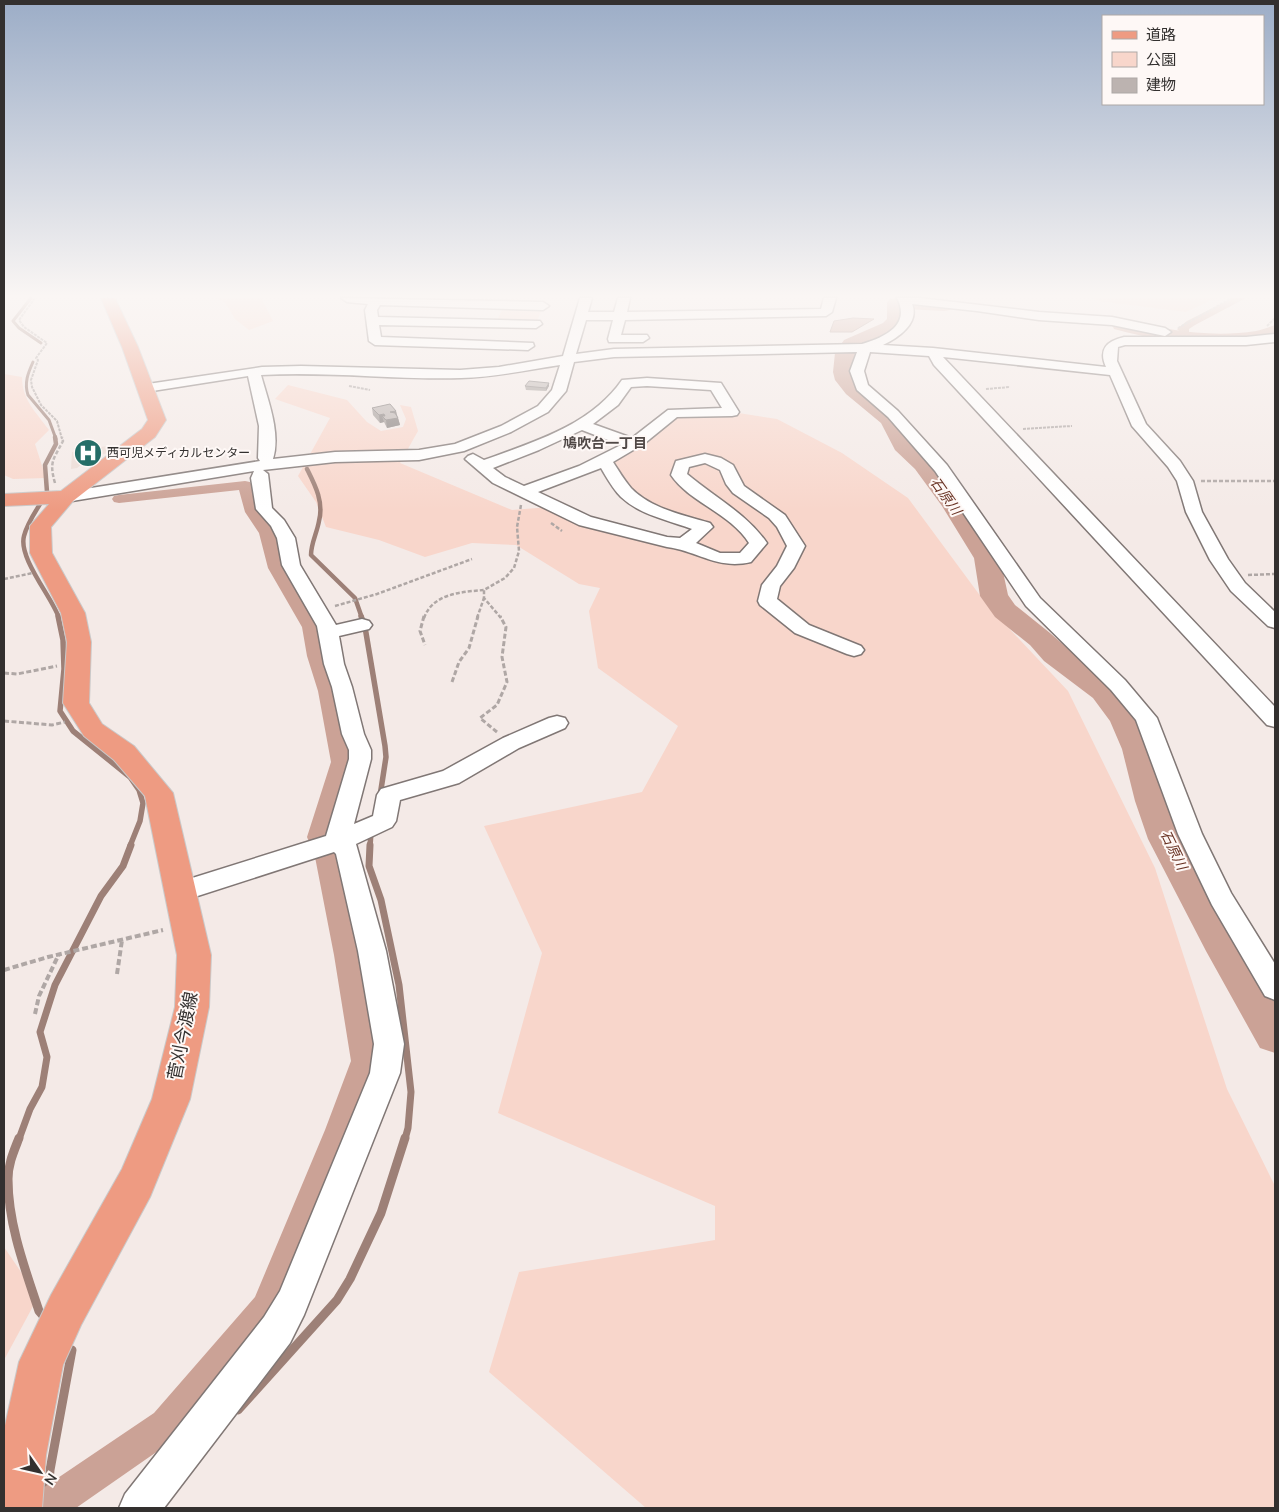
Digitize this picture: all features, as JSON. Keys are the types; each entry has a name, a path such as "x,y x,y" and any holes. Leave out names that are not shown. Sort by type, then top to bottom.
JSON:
{"main road":[{"path":"138,369 146,388"},
{"name":"菅刈今渡線","path":"17,1508 22,1455 41,1362 66,1310 136,1183 171,1099 192,1007 194,955 159,793 124,753 93,730 76,703 79,642 73,614 41,553 40,526 66,497 149,433 157,420 146,388"},
{"path":"4,500 66,497"}],"street":[{"path":"146,388 254,373 304,370 461,374 511,369"},
{"path":"66,497 262,465 335,456 419,455 459,448 506,430 543,408 559,391 565,369"},
{"path":"857,369 862,388 894,414 940,468 1033,602 1118,685 1146,718 1190,834 1221,898 1275,988"},
{"path":"945,369 1275,720"},
{"path":"1085,369 1116,372"},
{"path":"1114,369 1139,426 1174,464 1185,481 1194,512 1218,560 1238,587 1275,622"},
{"path":"254,373 264,414 268,446 262,470 264,509 278,524 286,538 291,565 327,626 334,664 342,687 353,734 360,750 356,779 336,842"},
{"path":"483,466 530,449 580,424 612,403 627,383 647,382 716,386 732,412 673,413 652,433 604,461 564,479 525,491"},
{"path":"580,424 633,444"},
{"path":"459,448 499,480 585,521 667,542 684,544 718,558 745,558 758,543 753,532 692,487 679,475 682,464 698,458 716,460 727,468 730,480 744,496 771,512 787,528 796,546 785,568 771,584 767,601 802,629 854,650"},
{"path":"604,461 625,492 636,500 660,512 704,527 684,544"},
{"path":"102,500 262,470"},
{"path":"328,633 362,625"},
{"path":"179,892 336,842 384,821 389,796 452,777 511,743 558,722"},
{"path":"139,1508 276,1330 292,1303 385,1073 389,1044 372,951 347,849 336,842"}],"path":[{"path":"35,369 31,380 32,388 41,405 60,427 63,441 52,462 51,468 56,487 66,497"},
{"path":"1004,431 1072,426"},
{"path":"1185,481 1275,481"},
{"path":"425,645 420,631 425,614 437,600 454,593 484,590 505,578 514,568 519,551 517,527 521,507 517,495 525,491"},
{"path":"349,602 472,559"},
{"path":"4,579 23,575"},
{"path":"452,682 459,662 469,648 484,598 484,590"},
{"path":"484,598 499,614 506,627 502,656 507,682 497,705 480,718 511,743"},
{"path":"4,673 17,674 51,667"},
{"path":"4,722 58,724"},
{"path":"4,970 59,954 187,925"},
{"path":"117,974 122,940"},
{"path":"35,1014 39,996 59,954"}],"shaded area":[{"path":"113,445 114,452 93,456 77,468 71,469 72,452"}],"green space":[{"path":"4,374 22,377 27,399 49,430 35,444 46,478 13,479 4,475"},
{"path":"288,385 347,400 367,422 381,431 403,427 406,419 400,405 411,407 418,431 400,463 512,510 550,507 686,545 704,527 636,500 604,461 673,413 732,412 777,419 842,453 908,498 987,605 1068,691 1155,868 1227,1089 1275,1186 1275,1508 646,1508 489,1372 519,1272 715,1240 715,1206 498,1113 542,953 484,826 642,792 678,726 598,668 589,611 600,588 579,584 516,545 472,543 425,557 379,540 326,527 316,502 298,476 330,418 275,399"},
{"path":"4,1247 38,1297 4,1360"}],"building":[{"path":"529,381 549,383 546,388 525,386"},
{"path":"390,404 396,411 390,412 395,413 398,418 386,420 382,416 385,416 384,414 379,415 372,408"}],"waterway":[{"path":"30,369 27,382 28,395 49,420 56,439"},
{"name":"石原川","path":"843,369 845,380 853,390 890,420 903,445 923,464 953,504 987,558 994,596 1005,611 1040,639 1055,654 1104,691 1125,718 1139,749 1153,801 1166,839 1220,939 1275,1034"},
{"path":"47,492 45,465 56,444 55,437"},
{"path":"307,469 320,500 319,521 311,555 355,598 362,618"},
{"path":"47,1507 166,1425 266,1308 339,1130 364,1061 346,955 326,857 318,837 341,762 327,691 316,656 311,627 276,568 267,533 252,512 245,485 119,499"},
{"path":"40,504 27,527 23,545 31,566 59,618"},
{"path":"58,616 63,640 64,669 60,711 73,731 130,777 139,790 143,803 140,821 130,846"},
{"path":"361,616 365,627 385,746 386,757 380,796"},
{"path":"370,846 371,832"},
{"path":"19,1139 30,1109 42,1087 47,1057 40,1032 55,985 101,896 123,866 131,845"},
{"path":"370,845 369,866 381,900 399,985 411,1092 408,1128 405,1139"},
{"path":"19,1138 8,1173 11,1213 28,1279 39,1311 46,1319"},
{"path":"238,1410 337,1300 350,1279 381,1213 405,1138"},
{"path":"47,1508 50,1470 72,1350"}],"place":[{"name":"西可児メディカルセンター","path":"88,453"}],"district":[{"name":"鳩吹台一丁目","path":"605,443"}]}
